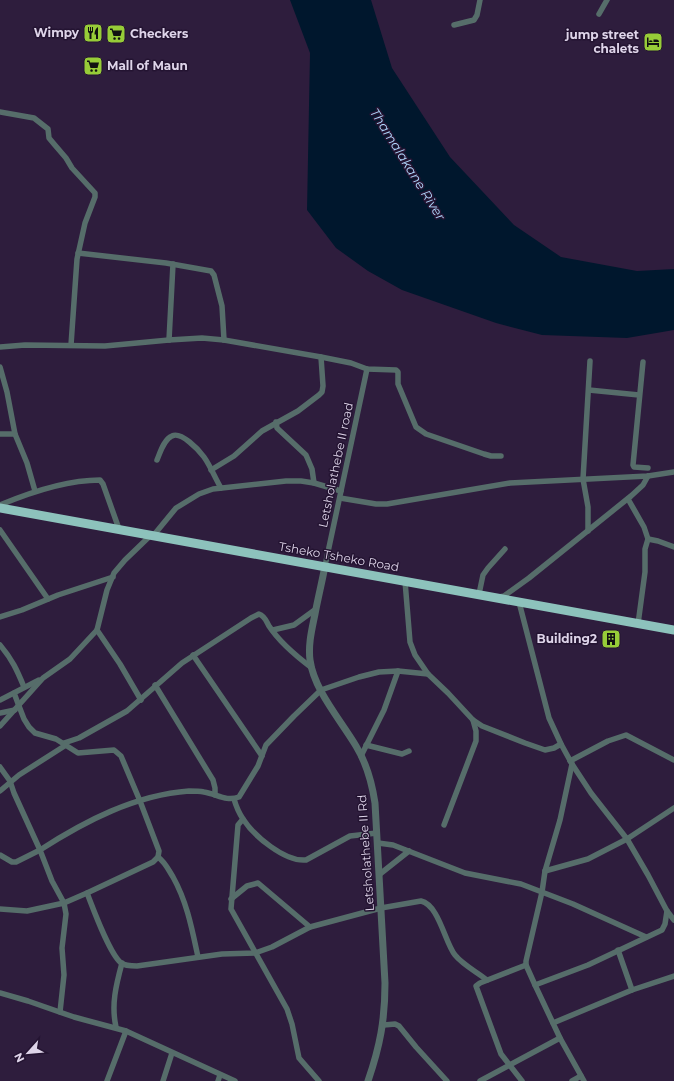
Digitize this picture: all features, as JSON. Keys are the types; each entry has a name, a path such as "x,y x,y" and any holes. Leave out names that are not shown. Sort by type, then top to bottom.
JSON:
{"highway":[{"name":"Tsheko Tsheko Road","path":"0,506 152,536 674,630"}],"street":[{"path":"454,25 474,20 480,0"},
{"path":"599,14 607,0"},
{"path":"0,112 34,118 48,129 50,138 54,144 72,168 95,193 85,223 78,252 71,345"},
{"path":"78,252 173,264 208,270 213,273 222,306 224,340"},
{"path":"169,340 173,264"},
{"path":"0,347 71,345 105,346 202,338 224,340 321,357 346,362 368,369 397,371 398,384 416,427 422,433 484,454 501,456"},
{"path":"211,470 234,456 262,431 306,405 322,392 321,357"},
{"path":"588,531 588,507 583,479 590,361"},
{"path":"643,362 633,465 634,467 648,468"},
{"path":"0,367 7,392 15,434 27,463 36,491"},
{"name":"Letsholathebe II road","path":"325,566 368,369"},
{"path":"589,390 639,395"},
{"path":"276,422 279,431 306,455 312,469 314,483"},
{"path":"0,434 15,434"},
{"path":"157,460 168,438 177,435 187,440 204,457 221,488"},
{"path":"340,498 376,504 387,504 510,483 648,476 674,472 674,465"},
{"path":"496,598 504,596 513,590 628,499 643,485 648,476"},
{"path":"0,506 36,491 66,484 101,480 119,529"},
{"path":"0,700 43,678 70,659 98,630 107,590 113,577 125,560 152,536 170,513 180,505 206,492 221,488 286,481 314,483 341,491"},
{"path":"628,499 644,527 648,540 645,549 644,582 638,624"},
{"path":"0,530 48,599"},
{"path":"648,540 658,540 674,547"},
{"path":"479,594 483,575 505,549"},
{"name":"Letsholathebe II Rd","path":"325,566 311,637 310,659 321,690 361,756 370,776 375,803 386,983 384,1025 380,1044 368,1081"},
{"path":"0,617 113,577"},
{"path":"405,582 410,642 415,655 428,674 473,720 482,726 539,748 549,749 561,744"},
{"path":"519,602 549,718 561,744 571,762 627,839 667,911 674,920"},
{"path":"273,630 294,625 316,609"},
{"path":"0,791 10,781 65,744 127,711 182,663 259,614 294,654 312,668"},
{"path":"98,630 141,700"},
{"path":"0,645 17,668 24,687"},
{"path":"194,655 262,756"},
{"path":"0,855 12,862 16,862 40,850 65,834 109,812 140,801 174,793 191,791 203,791 223,798 234,799 239,797 258,766 264,749 270,741 321,690 367,674 379,672 398,671 428,674"},
{"path":"361,756 384,710 398,671"},
{"path":"0,726 43,678"},
{"path":"156,686 213,780 215,795"},
{"path":"0,909 27,911 64,903 153,862 158,857 159,851 140,801 121,756 117,751 110,750 78,753 56,739 35,733 17,708 14,693"},
{"path":"0,713 17,708"},
{"path":"444,825 476,741 476,732 473,720"},
{"path":"572,1081 582,1079 553,1024 526,965 542,892 545,871 560,820 571,762 608,741 626,735 674,760"},
{"path":"366,745 402,754 409,751"},
{"path":"0,767 10,781 52,881 64,903 66,914 62,948 64,975 60,1012"},
{"path":"234,799 243,819 256,834 273,848 299,860 306,860 350,836 377,833"},
{"path":"545,871 588,859 627,839 674,808"},
{"path":"665,815 674,816"},
{"path":"243,819 238,825 231,899 232,912 287,1009 292,1024 299,1058 319,1081"},
{"path":"378,843 390,844 409,850 465,873 517,882 572,904 646,937"},
{"path":"380,874 409,850"},
{"path":"158,857 166,865 188,911 198,957"},
{"path":"231,899 247,886 258,883 310,927"},
{"path":"86,892 105,937 122,963 129,966 222,954 255,954 272,947 310,927 381,908 421,901 425,902 430,907 443,928 454,954 487,980"},
{"path":"535,985 588,965 662,930 665,924 667,911"},
{"path":"618,950 632,990"},
{"path":"116,1027 113,1010 122,963"},
{"path":"522,1081 509,1066 499,1049 476,986 478,983 526,965"},
{"path":"553,1024 632,990 674,976"},
{"path":"0,992 82,1019 116,1027 172,1053 219,1078 235,1081"},
{"path":"384,1025 396,1024 400,1026 416,1047 447,1081"},
{"path":"107,1081 126,1031"},
{"path":"480,1081 560,1038"},
{"path":"163,1081 172,1053"}],"water":[{"name":"Thamalakane River","path":"290,0 371,0 392,68 450,157 514,225 561,257 637,271 674,269 674,330 627,338 542,335 496,323 402,290 368,271 336,248 307,210 310,53"}],"place":[{"name":"Wimpy","path":"93,33"},
{"name":"Checkers","path":"116,34"},
{"name":"jump street chalets","path":"653,42"},
{"name":"Mall of Maun","path":"93,66"},
{"name":"Building2","path":"611,639"}]}
